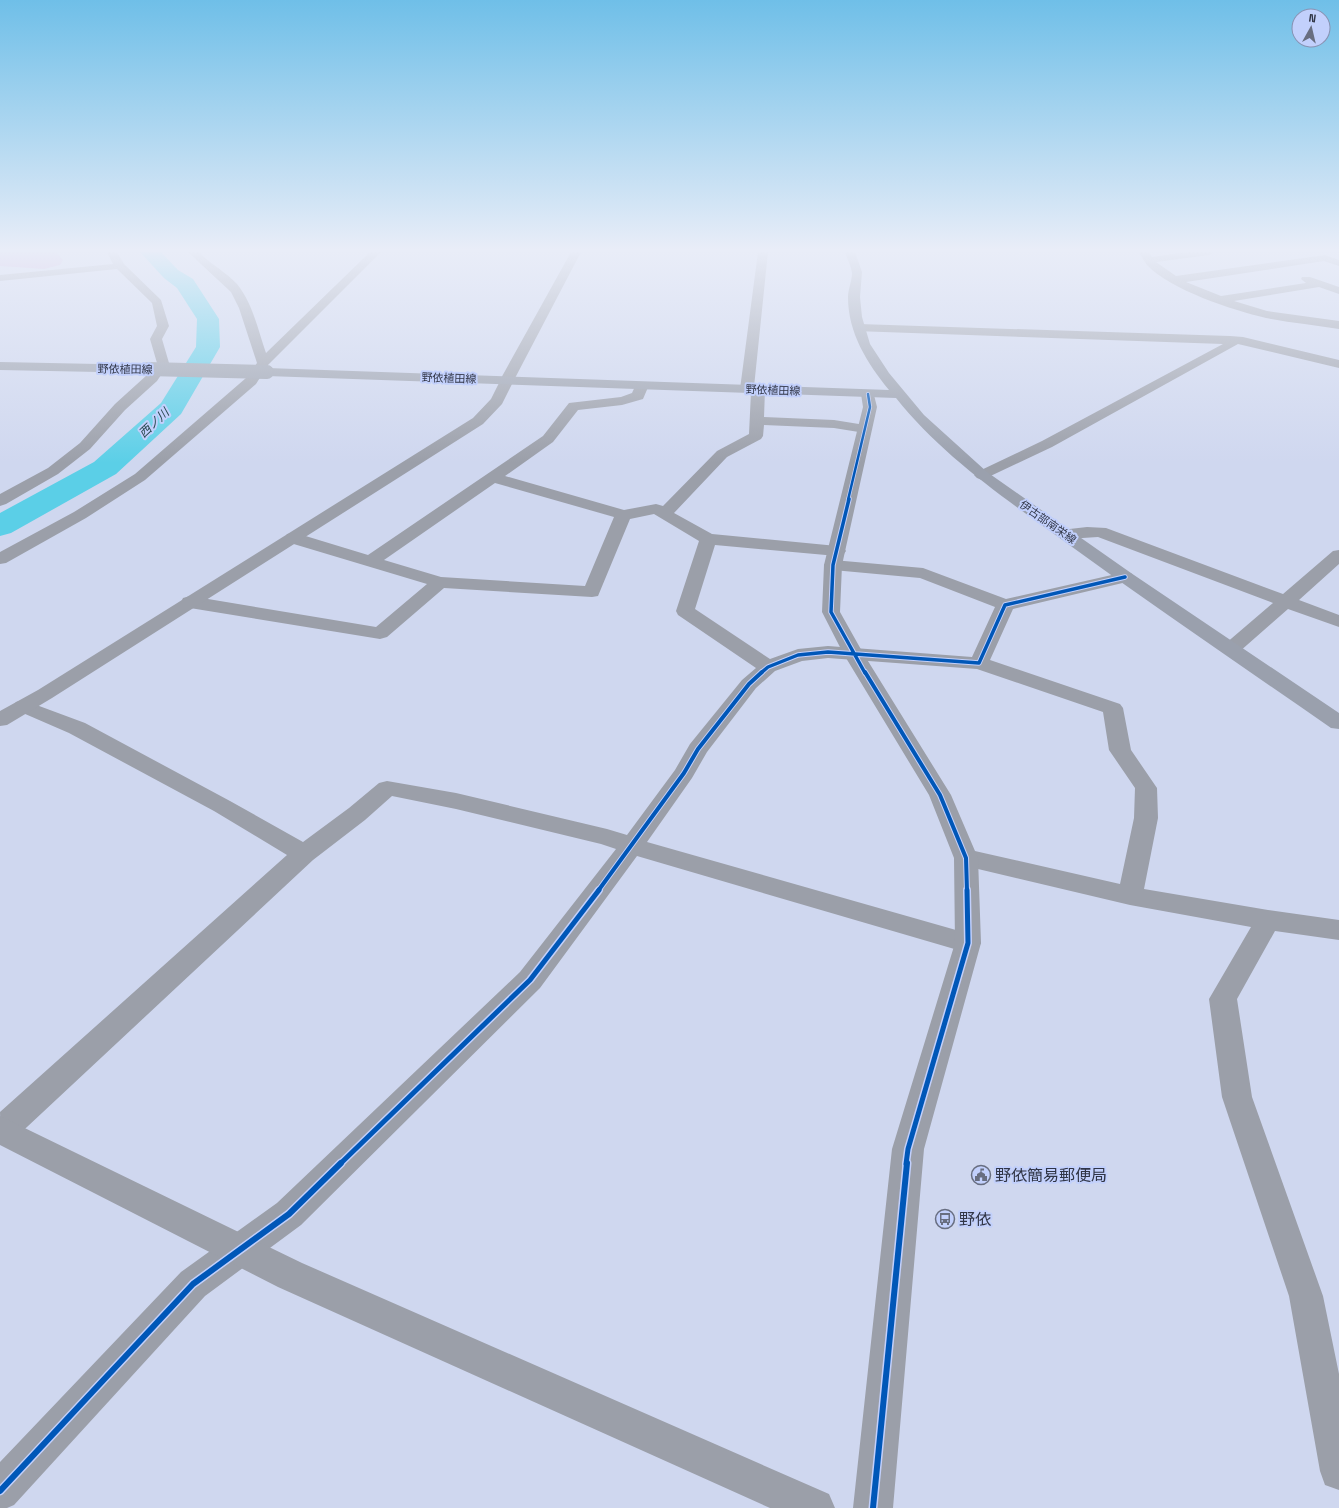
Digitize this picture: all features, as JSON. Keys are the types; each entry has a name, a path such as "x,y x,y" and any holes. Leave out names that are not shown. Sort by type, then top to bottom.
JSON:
{"main road":[{"name":"伊古部南栄線","path":"858,322 864,344 898,394 919,418 982,476 1067,534 1125,577 1232,648 1339,723"},
{"name":"野依植田線","path":"0,366 148,369 265,368 507,380 898,394"}],"street":[{"path":"0,501 53,471 85,446 120,407 152,378 163,363 156,339 163,326 162,322"},
{"path":"251,322 258,351 265,368"},
{"path":"0,559 80,515 140,477 265,368 309,322"},
{"path":"0,720 478,421 497,401 538,322"},
{"path":"664,514 722,454 756,436 757,421 753,389 758,322"},
{"path":"1327,322 1339,324"},
{"path":"859,328 1230,340 1254,342 1339,364"},
{"path":"982,476 1047,444 1232,344 1230,340"},
{"path":"371,561 548,439 574,406 622,401 638,396 642,385"},
{"path":"868,394 870,407 835,558 831,612 853,654 940,795 966,858 968,943 908,1149 873,1508"},
{"path":"757,421 834,424 865,429"},
{"path":"493,477 623,515 656,509 708,539 923,573 1005,605 1125,577"},
{"path":"293,538 440,582 592,592 623,515"},
{"path":"1067,534 1100,532 1339,621"},
{"path":"708,539 685,611 768,667"},
{"path":"1232,648 1339,555"},
{"path":"190,602 380,633 440,582"},
{"path":"979,663 1005,605"},
{"path":"0,1491 193,1284 289,1214 530,980 632,846 684,773 698,749 749,684 768,667 798,654 828,652 979,663 1113,708 1120,750 1146,788 1146,818 1130,896"},
{"path":"23,706 77,728 222,806 304,854"},
{"path":"815,1508 298,1278 240,1251 0,1131 304,854 357,814 387,788 456,801 607,837 632,846 968,943"},
{"path":"966,858 1130,896 1268,920 1339,930"},
{"path":"1268,920 1223,999 1237,1097 1306,1296 1339,1471"}],"waterway":[{"name":"西ノ川","path":"0,526 105,468 171,408 208,347 208,322"}],"cycle path":[{"path":"868,394 870,407 833,565 831,612 853,653 940,795 966,858 968,943 908,1149 873,1508"},
{"path":"0,1491 193,1284 289,1214 530,980 632,846 684,773 698,749 749,684 768,667 798,655 828,652 979,663 1005,605 1125,577"}],"place":[{"name":"野依簡易郵便局","path":"981,1175"},
{"name":"野依","path":"945,1219"}]}
